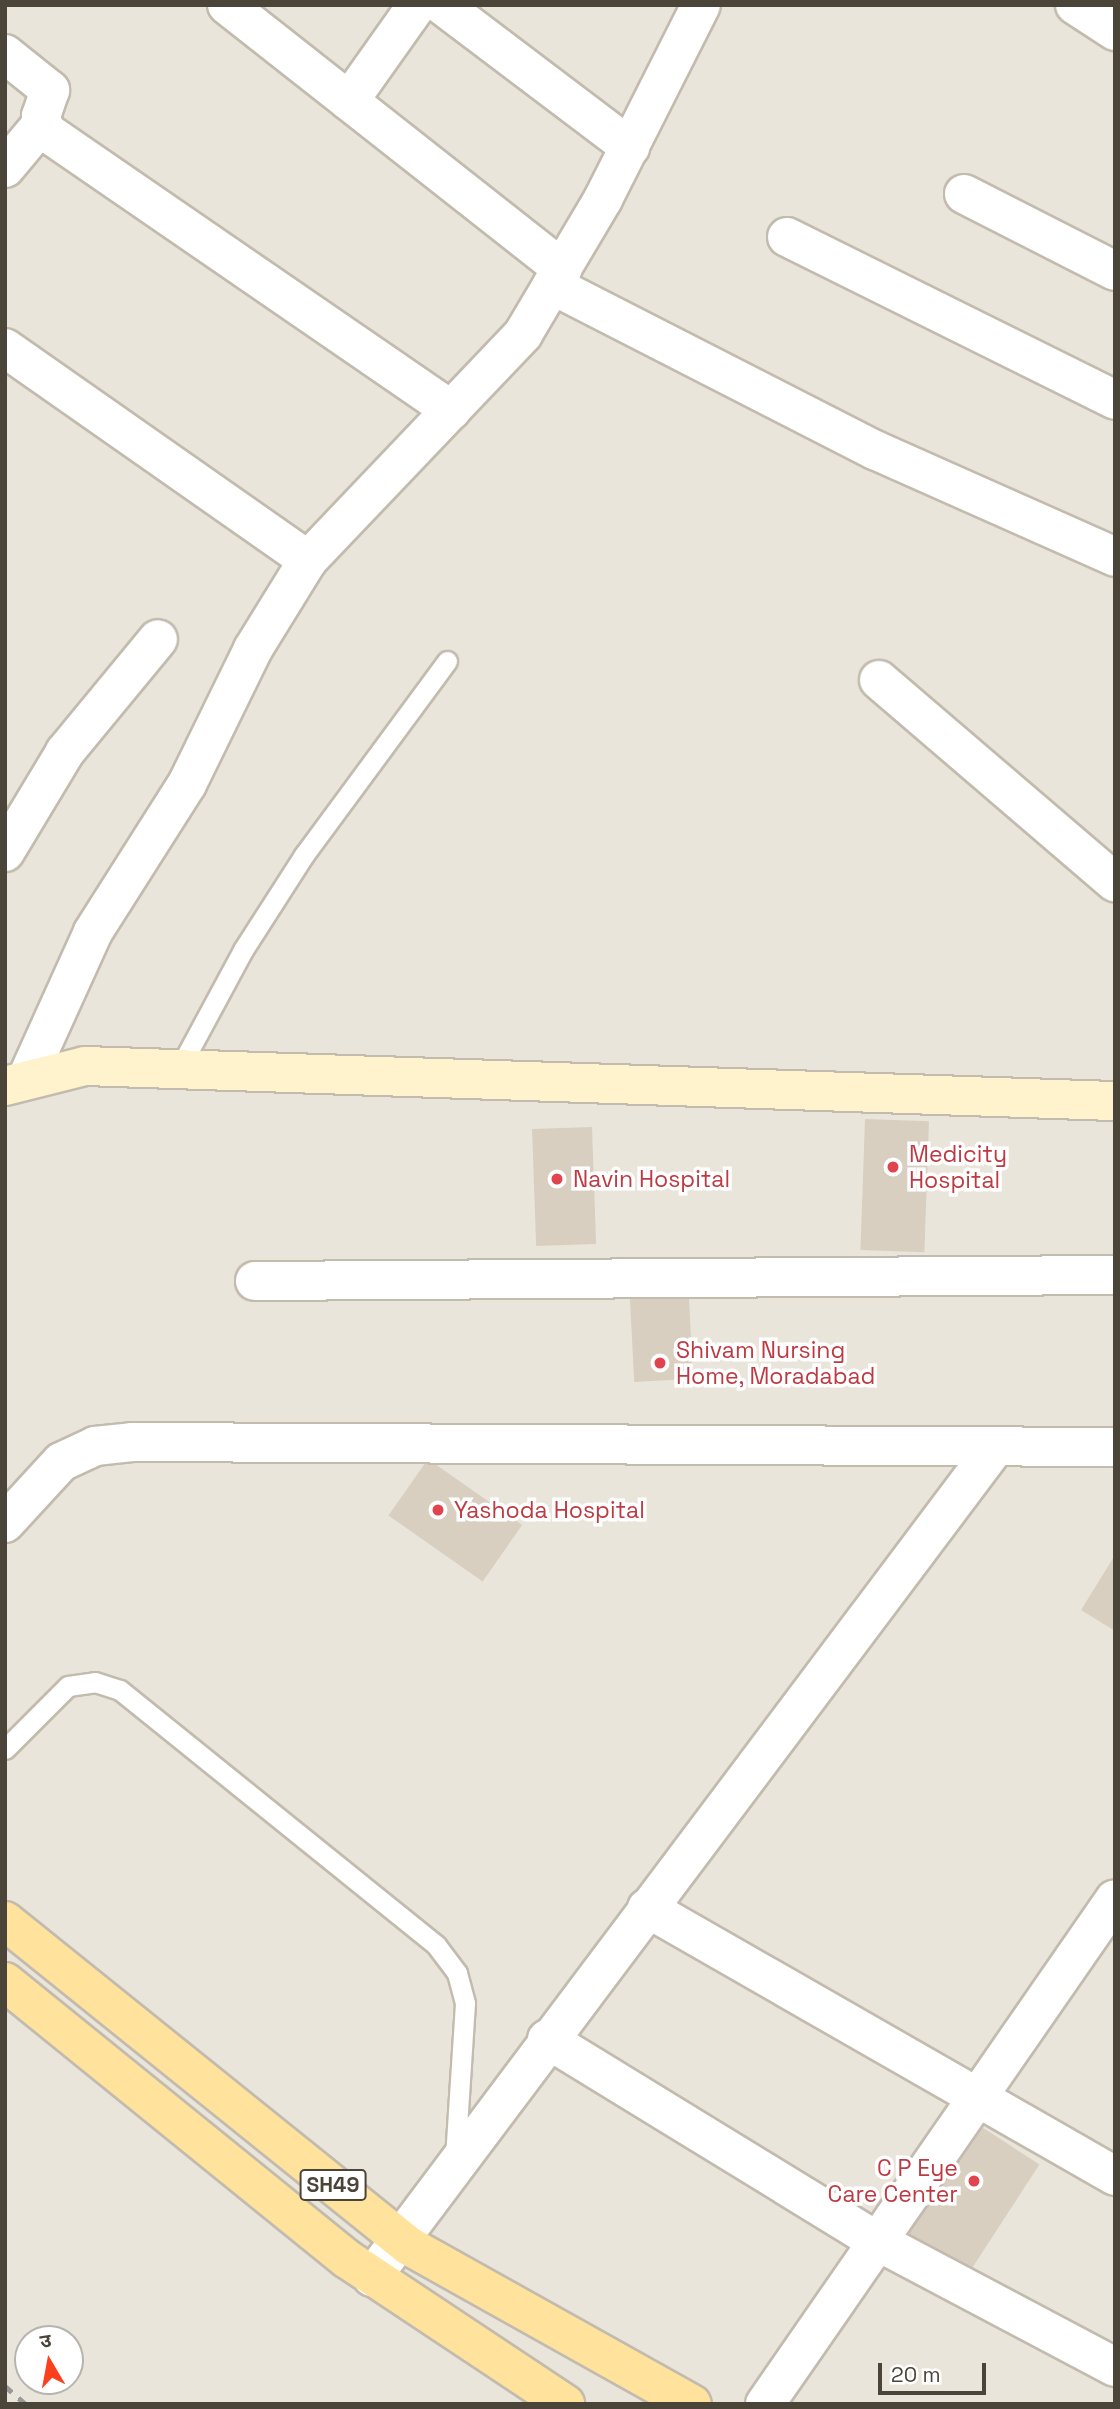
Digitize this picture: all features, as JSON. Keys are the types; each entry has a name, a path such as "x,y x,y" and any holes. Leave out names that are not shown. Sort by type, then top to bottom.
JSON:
{"main road":[{"path":"16,1083 85,1066 1115,1101"},
{"name":"SH49","path":"5,1922 397,2236 692,2404"},
{"name":"SH49","path":"5,1982 372,2277 565,2404"},
{"path":"135,2086 163,2048"}],"street":[{"path":"227,5 349,101 557,277 876,450 1115,557"},
{"path":"349,101 417,5"},
{"path":"442,5 630,147"},
{"path":"16,1083 93,932 187,783 253,649 308,560 523,334 630,147 701,5"},
{"path":"1074,5 1115,32"},
{"path":"5,54 50,90 41,125 5,168"},
{"path":"41,125 451,410"},
{"path":"964,194 1115,271"},
{"path":"787,237 1115,400"},
{"path":"5,348 308,560"},
{"path":"5,852 65,752 158,639"},
{"path":"879,680 1115,882"},
{"path":"255,1281 1115,1275"},
{"path":"5,1523 61,1462 95,1446 132,1442 1115,1447"},
{"path":"372,2277 397,2236 996,1446"},
{"path":"765,2404 1115,1899"},
{"path":"647,1908 975,2101 1115,2176"},
{"path":"547,2039 877,2241 1115,2367"}],"lane":[{"path":"179,1069 243,950 304,855 447,662"},
{"path":"5,1749 68,1686 95,1682 120,1690 436,1945 457,1973 465,2003 454,2161"}],"shaded area":[{"path":"5,5 1115,5 1115,2404 5,2404"}],"building":[{"path":"865,1119 929,1121 924,1252 860,1250"},
{"path":"592,1127 596,1244 536,1246 532,1129"},
{"path":"688,1280 693,1379 634,1382 629,1283"},
{"path":"428,1459 522,1525 483,1581 388,1516"},
{"path":"1115,1555 1115,1631 1081,1610"},
{"path":"974,2122 1039,2164 968,2274 903,2232"}],"railway":[{"path":"5,2386 26,2404"}],"place":[{"name":"Medicity Hospital","path":"893,1167"},
{"name":"Navin Hospital","path":"557,1179"},
{"name":"Shivam Nursing Home, Moradabad","path":"660,1363"},
{"name":"Yashoda Hospital","path":"438,1510"},
{"name":"C P Eye Care Center","path":"974,2181"}]}
